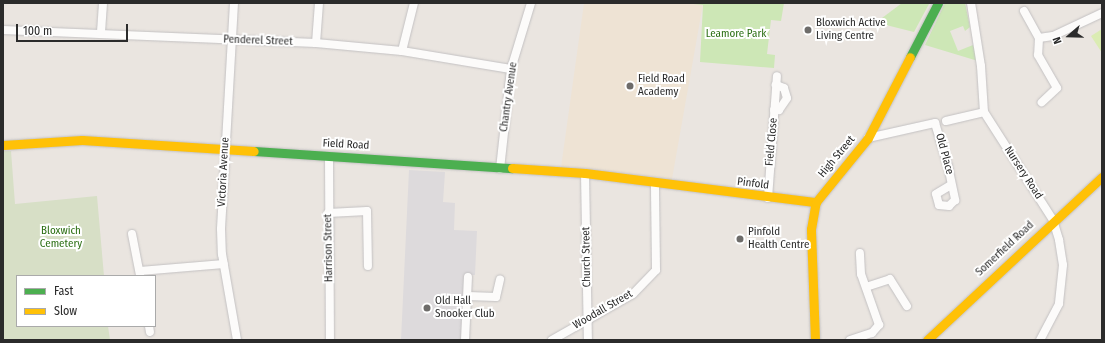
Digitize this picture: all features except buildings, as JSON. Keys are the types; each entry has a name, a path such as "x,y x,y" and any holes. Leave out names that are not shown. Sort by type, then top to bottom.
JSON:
{"main road":[{"name":"High Street","path":"815,340 811,229 816,202 868,138 938,3"},
{"name":"Field Road","path":"3,145 82,140 500,169 585,173 687,187"},
{"name":"Somerfield Road","path":"927,340 1053,220 1102,178"},
{"name":"Pinfold","path":"687,187 768,198 816,202"}],"street":[{"path":"101,32 103,3"},
{"name":"Victoria Avenue","path":"234,3 225,150 224,264 237,340"},
{"path":"316,42 319,3"},
{"path":"402,51 414,3"},
{"name":"Chantry Avenue","path":"500,169 511,69 531,3"},
{"path":"946,121 984,112 982,66 971,3"},
{"path":"1024,11 1039,38 1038,54 1057,88 1042,102"},
{"path":"1039,38 1054,36 1102,12"},
{"name":"Penderel Street","path":"3,30 101,32 231,40 316,42 402,51 511,69"},
{"name":"Field Close","path":"768,198 777,80"},
{"name":"Nursery Road","path":"984,112 1053,220 1063,265 1061,293 1056,313 1040,340"},
{"name":"Old Place","path":"868,138 935,123 952,185"},
{"name":"Harrison Street","path":"329,156 328,212 330,340"},
{"name":"Church Street","path":"585,173 588,340"},
{"name":"Woodall Street","path":"552,340 588,318 633,294 656,270 655,183"},
{"path":"328,212 367,211 368,266"},
{"path":"132,234 140,274 224,264"},
{"path":"850,340 872,332 879,325 866,287 860,253"},
{"path":"465,340 468,277"},
{"path":"468,296 496,297 500,279"},
{"path":"866,287 890,279 907,306"}],"shaded area":[{"name":"Field Road Academy","path":"584,3 703,4 672,179 561,167"},
{"path":"409,170 445,172 443,202 455,203 454,230 477,231 475,275 464,275 461,340 401,340"}],"green space":[{"name":"Leamore Park","path":"684,3 784,3 781,21 771,20 767,54 775,55 774,68 700,62 703,5"},
{"path":"902,3 929,4 914,32 882,24 882,18"},
{"path":"945,3 965,3 970,27 965,31 963,26 950,31 958,51 973,45 978,61 925,45"},
{"path":"1102,29 1102,53 1091,36"},
{"name":"Bloxwich Cemetery","path":"3,151 11,151 15,204 97,196 104,275 16,275 16,327 108,327 110,340 3,340"}],"traffic: fast":[{"path":"910,57 938,3"},
{"path":"254,151 512,168"}],"traffic: slow":[{"path":"815,340 811,229 816,202 868,138 910,57"},
{"path":"3,145 82,140 254,151"},
{"path":"512,168 585,173 816,202"},
{"path":"927,340 1102,177"}],"place":[{"name":"Bloxwich Active Living Centre","path":"808,30"},
{"name":"Field Road Academy","path":"630,86"},
{"name":"Pinfold Health Centre","path":"740,239"},
{"name":"Old Hall Snooker Club","path":"427,308"}]}
